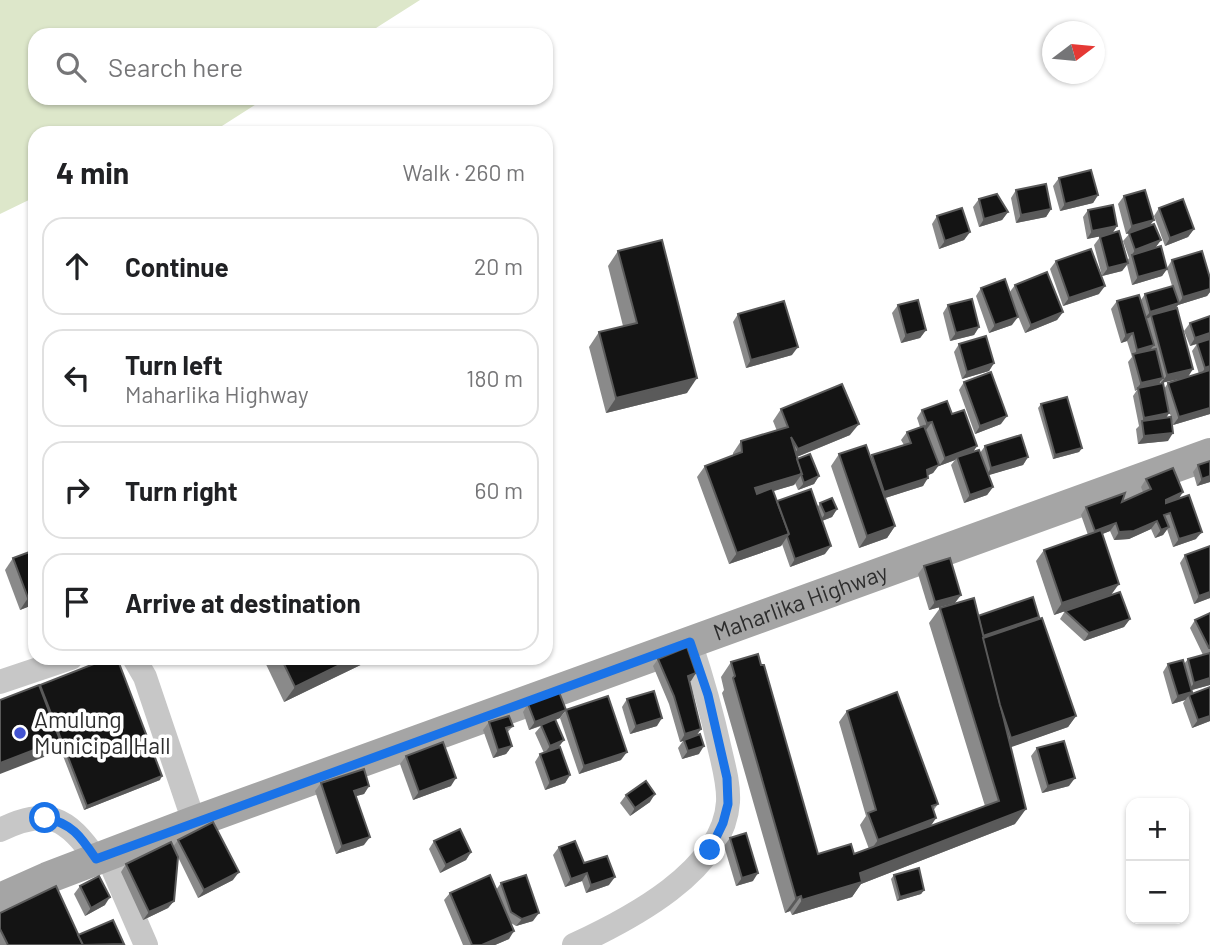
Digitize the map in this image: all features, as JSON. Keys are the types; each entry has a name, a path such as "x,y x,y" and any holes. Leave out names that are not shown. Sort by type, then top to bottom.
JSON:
{"main road":[{"name":"Maharlika Highway","path":"0,899 194,822 1210,454"}],"street":[{"path":"574,945 648,906 675,887 710,850 723,823 728,804 727,778 708,695 690,642"},
{"path":"0,682 50,665"},
{"path":"138,665 145,677 194,822"},
{"path":"0,830 26,820 45,818 61,821 101,857 146,945"}],"shaded area":[{"path":"0,0 420,0 376,28 28,28 28,105 255,105 222,126 28,126 28,200 0,214"}],"building":[{"path":"1091,170 1098,195 1065,204 1059,178"},
{"path":"1046,184 1051,209 1021,215 1016,190"},
{"path":"1145,190 1154,220 1132,226 1124,196"},
{"path":"997,194 1008,212 984,219 979,199"},
{"path":"1183,199 1194,229 1170,238 1159,208"},
{"path":"1113,205 1117,226 1092,231 1088,210"},
{"path":"962,208 970,232 945,241 937,216"},
{"path":"1154,224 1161,240 1135,250 1129,233"},
{"path":"1119,231 1128,263 1108,268 1100,237"},
{"path":"662,240 697,378 616,398 599,332 637,323 618,251"},
{"path":"1161,246 1167,269 1138,277 1132,255"},
{"path":"1091,249 1105,286 1069,298 1056,261"},
{"path":"1202,251 1210,278 1210,289 1183,297 1172,260"},
{"path":"1047,272 1063,312 1031,325 1015,285"},
{"path":"1005,279 1018,317 995,325 981,288"},
{"path":"1173,286 1179,303 1150,312 1145,294"},
{"path":"1139,295 1154,345 1137,350 1133,333 1126,335 1117,301"},
{"path":"972,299 979,327 956,333 948,305"},
{"path":"918,300 926,330 906,335 898,305"},
{"path":"784,301 798,347 751,360 738,314"},
{"path":"1177,308 1193,369 1167,375 1151,315"},
{"path":"1210,316 1210,333 1195,338 1190,323"},
{"path":"986,336 994,363 967,372 959,344"},
{"path":"1210,339 1210,366 1205,368 1197,343"},
{"path":"1156,349 1163,378 1141,383 1133,354"},
{"path":"1210,370 1210,408 1179,417 1168,383"},
{"path":"991,372 1007,416 980,426 964,382"},
{"path":"1163,383 1169,413 1144,418 1138,388"},
{"path":"842,384 859,424 798,449 791,437 802,474 755,488 757,494 772,488 789,534 737,553 705,466 742,452 741,441 788,427 781,409"},
{"path":"1067,397 1082,448 1055,455 1041,404"},
{"path":"947,401 952,414 964,410 977,446 945,458 932,422 927,423 922,410"},
{"path":"1171,417 1173,433 1144,436 1142,421"},
{"path":"924,426 939,465 927,470 928,478 884,492 872,455 911,443 907,432"},
{"path":"1021,435 1028,457 991,468 985,446"},
{"path":"866,445 895,526 867,536 839,454"},
{"path":"979,450 993,487 970,495 957,457"},
{"path":"810,454 819,476 804,483 797,459"},
{"path":"1210,461 1210,476 1202,479 1198,465"},
{"path":"1173,468 1183,492 1166,500 1166,503 1189,495 1202,532 1179,539 1170,513 1164,515 1169,527 1161,530 1157,521 1134,531 1119,532 1116,523 1095,531 1086,507 1125,493 1122,502 1151,489 1146,479"},
{"path":"811,489 831,546 795,559 777,501"},
{"path":"832,498 837,509 825,514 820,503"},
{"path":"1101,530 1119,584 1062,603 1044,550"},
{"path":"1210,546 1210,592 1199,596 1185,555"},
{"path":"28,553 28,598 13,558"},
{"path":"950,558 961,595 935,602 924,566"},
{"path":"1120,592 1130,619 1089,633 1065,611"},
{"path":"1033,597 1039,617 983,636 978,616"},
{"path":"974,598 1026,809 860,873 862,882 802,900 801,896 796,898 733,678 735,676 731,662 758,654 761,665 764,665 818,854 851,844 854,854 999,801 940,608"},
{"path":"1210,613 1210,648 1209,648 1195,620"},
{"path":"1042,618 1076,716 1011,738 983,638"},
{"path":"687,647 696,673 688,676 701,729 685,734 674,696 658,659"},
{"path":"1210,653 1210,678 1194,683 1188,659"},
{"path":"1183,660 1192,692 1178,696 1168,664"},
{"path":"91,665 120,665 162,776 87,806 40,685"},
{"path":"284,665 340,665 295,687"},
{"name":"Amulung Municipal Hall","path":"39,685 60,740 0,763 0,700"},
{"path":"1210,687 1210,716 1198,720 1189,695"},
{"path":"654,691 662,718 636,726 627,699"},
{"path":"559,692 566,710 535,722 528,704"},
{"path":"897,692 938,804 932,806 936,818 878,840 868,813 876,810 847,711"},
{"path":"608,696 627,752 584,766 566,710"},
{"path":"509,716 513,726 506,728 512,746 498,750 489,722"},
{"path":"555,719 564,740 550,746 541,725"},
{"path":"700,734 704,746 688,751 684,740"},
{"path":"1064,741 1075,778 1048,786 1037,748"},
{"path":"443,742 456,778 419,792 406,756"},
{"path":"560,747 570,775 550,782 540,754"},
{"path":"364,769 369,786 354,791 370,837 342,846 321,783"},
{"path":"646,781 655,794 635,808 626,795"},
{"path":"213,822 239,872 204,890 178,840"},
{"path":"460,829 471,852 446,865 434,841"},
{"path":"746,833 758,873 742,878 730,838"},
{"path":"575,841 584,863 607,856 615,877 591,885 587,873 571,879 559,847"},
{"path":"171,842 178,857 174,901 149,912 126,864"},
{"path":"919,868 924,890 900,897 894,875"},
{"path":"490,875 514,931 482,945 472,945 450,893"},
{"path":"526,875 539,913 522,919 511,912 501,883"},
{"path":"99,876 110,897 91,908 80,886"},
{"path":"56,886 83,945 8,945 0,929 0,913"},
{"path":"113,920 124,944 83,945 78,935"}],"place":[{"name":"Amulung Municipal Hall","path":"20,733"}],"route":[{"path":"45,818 61,821 72,828 96,859 690,642 708,695 727,778 728,804 723,823 710,850"}]}
